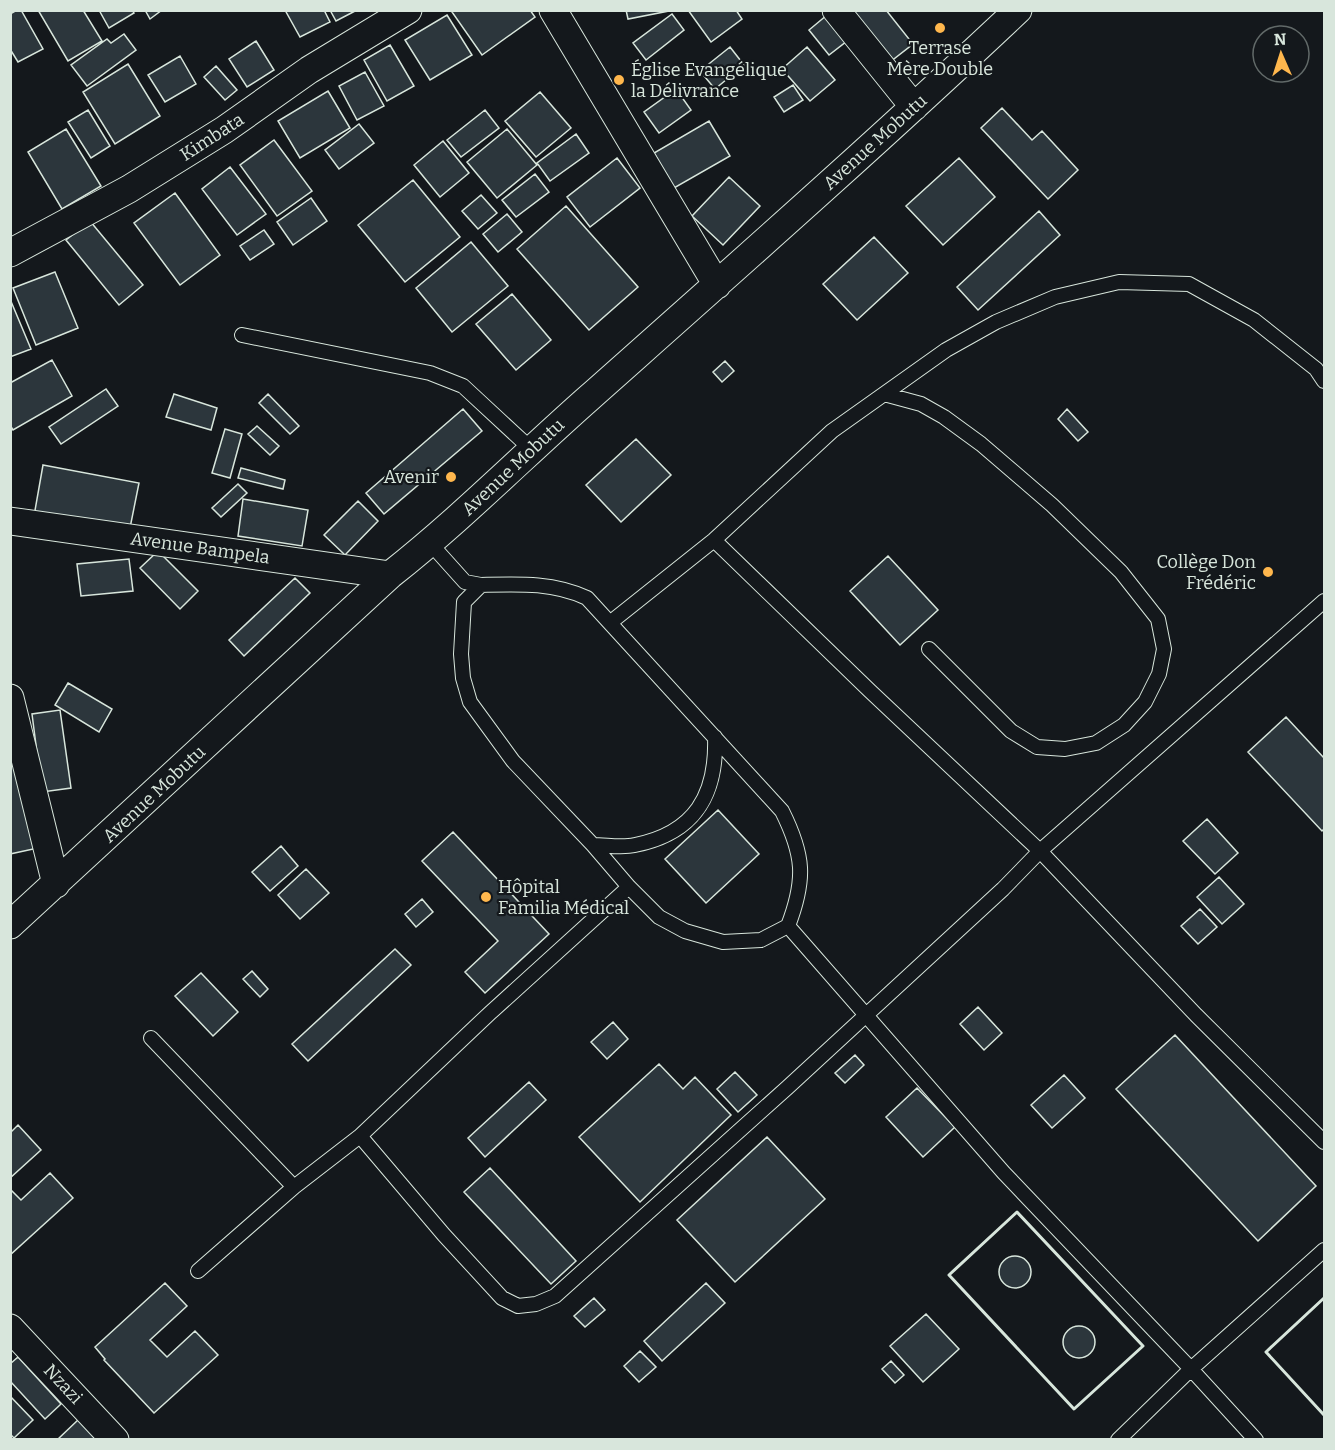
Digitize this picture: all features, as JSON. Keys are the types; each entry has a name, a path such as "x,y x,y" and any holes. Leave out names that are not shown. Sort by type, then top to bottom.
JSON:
{"street":[{"name":"Kimbata","path":"10,254 138,184 224,130 309,70 408,10"},
{"path":"553,10 717,285"},
{"path":"836,10 914,107"},
{"name":"Avenue Mobutu","path":"10,925 390,575 430,543 531,449 717,285 1018,10"},
{"name":"Avenue Bampela","path":"10,521 390,575"},
{"path":"10,698 56,884"},
{"name":"Nzazi","path":"10,1328 115,1440"}],"lane":[{"path":"611,622 714,540 832,431 946,350 996,322 1055,297 1119,282 1189,284 1254,320 1316,369 1324,381"},
{"path":"242,335 430,373 463,386 531,449"},
{"path":"884,394 921,404 944,417 981,444 1052,504 1121,572 1158,619 1164,650 1160,675 1145,702 1124,724 1096,742 1065,748 1037,747 1011,731 929,649"},
{"path":"714,540 1040,851 1196,1015 1324,1142"},
{"path":"430,543 465,582 481,585 547,585 572,591 587,598 611,622 782,811 795,838 801,871 798,900 788,926 761,940 723,942 685,931 659,917 629,887 593,845 513,761 470,702 463,678 461,654 465,582"},
{"path":"464,602 481,585"},
{"path":"360,1136 502,1298 518,1305 536,1304 555,1296 867,1014 1003,889 1040,851 1324,602"},
{"path":"593,845 634,846 671,833 692,818 708,790 716,761 716,737"},
{"path":"198,1271 294,1187 360,1136 490,1013 629,887"},
{"path":"788,926 1004,1173 1191,1368 1256,1440"},
{"path":"151,1038 294,1187"},
{"path":"1118,1440 1191,1368 1324,1250"}],"building":[{"path":"21,10 43,49 18,62 10,49 10,14"},
{"path":"38,10 83,10 102,41 68,61"},
{"path":"99,10 132,10 134,13 109,28"},
{"path":"145,10 162,10 150,19"},
{"path":"285,10 324,10 330,22 300,37"},
{"path":"330,10 357,10 336,21"},
{"path":"455,10 530,10 535,17 482,55 452,12"},
{"path":"626,10 668,10 669,11 628,19"},
{"path":"688,10 736,10 742,19 711,42"},
{"path":"851,10 886,10 913,44 890,62"},
{"path":"672,14 684,30 646,60 633,43"},
{"path":"447,15 472,55 430,80 405,40"},
{"path":"827,15 847,41 829,55 809,30"},
{"path":"124,34 136,50 87,86 71,65 107,39 111,43"},
{"path":"256,41 274,70 247,87 229,59"},
{"path":"390,45 414,86 387,101 364,60"},
{"path":"730,47 744,65 715,89 700,71"},
{"path":"807,47 835,80 810,101 782,69"},
{"path":"180,56 196,84 165,102 148,75"},
{"path":"128,64 160,116 115,144 83,92"},
{"path":"216,66 237,90 225,100 204,77"},
{"path":"365,72 384,106 357,120 339,86"},
{"path":"793,85 803,100 784,112 774,97"},
{"path":"676,89 691,110 659,133 644,112"},
{"path":"328,91 350,128 300,158 278,121"},
{"path":"540,92 571,128 536,157 505,121"},
{"path":"1002,108 1032,140 1042,131 1078,170 1048,199 981,128"},
{"path":"88,110 110,146 91,158 68,122"},
{"path":"485,110 499,128 461,157 447,140"},
{"path":"709,121 730,156 674,188 654,153"},
{"path":"359,124 374,143 339,169 325,150"},
{"path":"66,129 101,186 62,209 28,152"},
{"path":"507,129 537,165 497,198 467,162"},
{"path":"576,134 589,153 550,181 537,163"},
{"path":"274,140 312,191 277,216 240,165"},
{"path":"443,141 469,173 440,197 414,165"},
{"path":"617,158 640,188 590,227 567,197"},
{"path":"959,158 995,197 943,245 906,206"},
{"path":"230,167 266,214 237,235 202,189"},
{"path":"535,174 549,192 516,217 502,200"},
{"path":"729,177 760,206 723,245 692,216"},
{"path":"413,180 460,237 405,282 358,225"},
{"path":"175,193 220,255 180,285 134,223"},
{"path":"481,195 497,213 478,229 462,211"},
{"path":"311,198 327,221 293,245 277,222"},
{"path":"566,206 638,287 589,330 517,249"},
{"path":"1039,211 1060,235 978,310 957,287"},
{"path":"507,214 522,232 498,252 483,234"},
{"path":"90,221 143,285 119,305 66,240"},
{"path":"264,230 274,244 250,260 240,246"},
{"path":"874,237 908,273 857,320 823,284"},
{"path":"471,242 508,286 452,332 416,288"},
{"path":"55,272 78,328 36,345 13,288"},
{"path":"512,294 551,340 516,370 476,324"},
{"path":"10,299 31,349 10,357"},
{"path":"52,360 72,396 13,430 10,425 10,383"},
{"path":"725,361 734,371 722,382 713,372"},
{"path":"106,389 118,406 61,444 49,427"},
{"path":"174,394 217,408 211,430 166,417"},
{"path":"268,394 299,426 290,434 259,403"},
{"path":"463,409 482,431 384,514 366,493"},
{"path":"1067,409 1088,432 1078,441 1058,419"},
{"path":"257,426 279,446 270,455 248,434"},
{"path":"225,429 242,434 230,478 212,473"},
{"path":"636,439 671,475 621,522 586,485"},
{"path":"43,465 139,483 129,533 34,516"},
{"path":"241,468 285,480 283,489 238,478"},
{"path":"238,484 247,493 221,517 212,508"},
{"path":"243,499 308,510 302,546 238,536"},
{"path":"358,501 378,521 345,555 324,535"},
{"path":"158,551 198,591 180,609 140,568"},
{"path":"888,556 938,610 900,645 850,591"},
{"path":"129,559 133,591 81,596 77,564"},
{"path":"295,578 310,593 244,656 229,640"},
{"path":"68,683 112,709 99,732 55,705"},
{"path":"60,710 71,788 42,792 32,714"},
{"path":"1286,717 1324,758 1324,829 1322,831 1248,752"},
{"path":"10,733 38,848 10,854"},
{"path":"718,810 759,854 706,903 665,859"},
{"path":"1207,819 1238,853 1215,874 1183,841"},
{"name":"Hôpital Familia Médical","path":"453,832 549,934 485,993 465,972 498,941 422,861"},
{"path":"281,846 298,866 270,891 252,872"},
{"path":"306,869 329,893 300,919 278,895"},
{"path":"1219,877 1244,904 1222,924 1197,897"},
{"path":"422,899 433,912 416,927 405,914"},
{"path":"1200,909 1217,927 1198,944 1181,926"},
{"path":"395,949 411,965 308,1061 292,1044"},
{"path":"252,971 268,989 260,997 243,979"},
{"path":"201,973 238,1012 213,1036 175,996"},
{"path":"978,1007 1002,1033 984,1050 960,1024"},
{"path":"613,1022 628,1039 607,1059 591,1042"},
{"path":"1175,1035 1316,1186 1258,1241 1116,1089"},
{"path":"855,1055 864,1065 845,1083 835,1073"},
{"path":"659,1064 683,1089 695,1077 731,1115 640,1202 579,1137"},
{"path":"735,1072 757,1095 738,1112 717,1089"},
{"path":"1064,1075 1085,1098 1052,1128 1031,1105"},
{"path":"529,1082 546,1100 485,1157 468,1138"},
{"path":"917,1088 955,1127 923,1157 886,1117"},
{"path":"18,1125 41,1150 10,1178 10,1133"},
{"path":"767,1137 825,1199 735,1282 677,1220"},
{"path":"490,1168 576,1261 551,1284 464,1192"},
{"path":"50,1173 73,1198 10,1255 10,1189 21,1200"},
{"path":"1015,1256 1026,1261 1031,1272 1026,1283 1015,1288 1004,1283 999,1272 1004,1261"},
{"path":"165,1283 187,1306 150,1340 167,1357 195,1331 218,1355 154,1413 104,1360 95,1347"},
{"path":"706,1283 725,1303 662,1361 644,1341"},
{"path":"594,1298 605,1310 585,1327 574,1316"},
{"path":"926,1314 959,1349 923,1382 890,1346"},
{"path":"1079,1326 1090,1331 1095,1342 1090,1353 1079,1358 1068,1353 1063,1342 1068,1331"},
{"path":"640,1351 656,1367 639,1382 624,1366"},
{"path":"18,1357 61,1404 45,1419 10,1381 10,1364"},
{"path":"891,1361 904,1375 895,1383 882,1369"},
{"path":"10,1396 33,1420 14,1438 10,1434"},
{"path":"79,1419 99,1440 57,1440"}],"wall":[{"path":"1017,1212 1143,1346 1074,1409 949,1275 1017,1212"},
{"path":"1324,1298 1266,1352 1324,1415"}],"place":[{"name":"Terrase Mère Double","path":"940,28"},
{"name":"Église Evangélique la Délivrance","path":"619,80"},
{"name":"Avenir","path":"451,477"},
{"name":"Collège Don Frédéric","path":"1268,572"},
{"name":"Hôpital Familia Médical","path":"486,897"}]}
